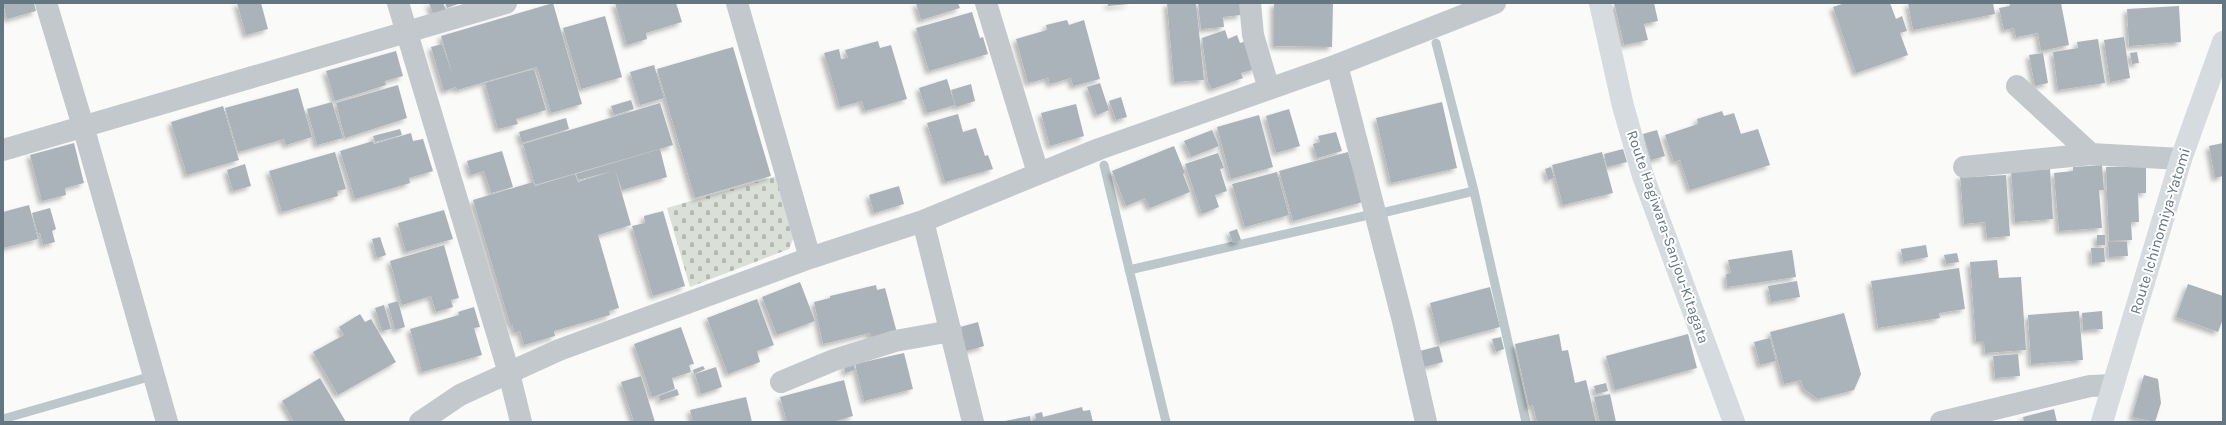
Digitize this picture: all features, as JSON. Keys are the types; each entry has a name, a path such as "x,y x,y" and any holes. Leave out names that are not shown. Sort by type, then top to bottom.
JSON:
{"main road":[{"name":"Route Hagiwara-Sanjou-Kitagata","path":"1600,3 1623,106 1643,176 1734,422"},
{"name":"Route Ichinomiya-Yatomi","path":"2102,422 2181,159 2223,42"}],"street":[{"path":"46,3 84,126 167,422"},
{"path":"398,3 510,373 521,422"},
{"path":"3,150 506,3"},
{"path":"737,3 810,258"},
{"path":"986,3 1038,173"},
{"path":"1250,3 1253,35 1269,89"},
{"path":"420,422 460,395 559,350 709,297 810,258 923,221 1114,143 1337,66 1461,9 1495,3"},
{"path":"1337,66 1403,321 1426,422"},
{"path":"2017,86 2091,154"},
{"path":"1964,167 2091,154 2181,159"},
{"path":"923,221 974,422"},
{"path":"781,382 834,360 895,341 951,331"},
{"path":"1942,422 2090,386 2113,385"}],"green space":[{"path":"777,176 794,237 789,249 690,287 667,208"}],"building":[{"path":"3,3 34,3 36,11 7,19"},
{"path":"237,3 261,3 268,29 246,35"},
{"path":"429,3 443,3 446,10 433,14"},
{"path":"445,3 461,3 447,8"},
{"path":"553,3 582,104 551,113 537,67 457,90 456,87 444,91 431,47 442,44 452,73 441,36"},
{"path":"615,3 676,3 682,22 646,33 647,39 627,45"},
{"path":"916,3 958,3 960,8 921,20"},
{"path":"1108,3 1129,3 1129,4 1108,6"},
{"path":"1167,3 1196,3 1204,80 1174,82"},
{"path":"1198,3 1240,3 1241,15 1223,17 1224,27 1201,29"},
{"path":"1274,3 1333,3 1332,47 1274,46"},
{"path":"1614,3 1654,3 1658,21 1644,24 1648,40 1624,45"},
{"path":"1845,3 1890,3 1896,19 1902,16 1907,31 1900,33 1908,55 1856,73 1833,7"},
{"path":"1908,3 1993,3 1995,14 1913,30"},
{"path":"2009,3 2061,3 2069,45 2041,51 2038,33 2016,37 2014,28 2004,30 1999,8 2010,6"},
{"path":"2179,6 2181,42 2129,46 2127,9"},
{"path":"972,12 980,38 983,37 988,54 929,71 916,28"},
{"path":"605,16 622,77 581,89 563,28"},
{"path":"1067,20 1069,25 1084,20 1100,79 1073,86 1071,78 1050,84 1048,78 1028,83 1016,39 1047,30 1046,25"},
{"path":"1225,30 1228,39 1237,35 1240,43 1247,41 1256,69 1241,73 1243,78 1212,89 1208,82 1202,38"},
{"path":"2124,37 2130,78 2110,82 2104,40"},
{"path":"2098,39 2105,83 2058,90 2053,52 2078,48 2077,42"},
{"path":"878,41 880,48 891,45 907,99 865,111 862,101 840,107 824,53 839,49 841,59 848,58 845,50"},
{"path":"733,47 771,176 695,198 657,69"},
{"path":"396,51 403,76 385,81 386,85 335,101 326,71"},
{"path":"2137,52 2139,63 2132,64 2130,53"},
{"path":"2043,53 2048,83 2035,86 2029,55"},
{"path":"654,65 664,98 640,105 630,72"},
{"path":"534,69 546,110 516,119 518,124 498,129 485,83"},
{"path":"947,79 955,105 927,113 919,88"},
{"path":"1100,83 1109,110 1097,115 1087,87"},
{"path":"971,84 975,101 956,107 951,90"},
{"path":"398,85 407,118 345,138 336,103"},
{"path":"298,88 312,137 286,145 284,139 238,152 225,108"},
{"path":"1121,97 1127,117 1116,120 1109,101"},
{"path":"631,100 634,109 614,115 611,106"},
{"path":"332,102 343,138 317,145 307,109"},
{"path":"1442,102 1457,168 1391,183 1376,118"},
{"path":"660,103 673,145 535,185 523,144"},
{"path":"1076,104 1084,136 1050,146 1041,113"},
{"path":"223,106 239,160 187,175 171,122"},
{"path":"1289,109 1300,146 1276,153 1266,116"},
{"path":"1722,111 1724,116 1734,113 1741,134 1758,129 1770,165 1690,190 1680,160 1674,162 1665,135 1698,124 1697,119"},
{"path":"958,114 963,132 976,128 985,156 988,155 993,169 945,182 927,123"},
{"path":"1259,115 1273,167 1231,179 1217,127"},
{"path":"566,118 569,129 522,143 519,132"},
{"path":"400,129 402,135 375,142 373,136"},
{"path":"1212,130 1219,146 1191,157 1184,141"},
{"path":"1657,130 1665,156 1651,160 1643,134"},
{"path":"1336,132 1342,151 1317,158 1313,144 1320,142 1318,136"},
{"path":"411,133 413,141 423,139 433,171 409,178 410,183 355,199 340,151 373,141 374,144"},
{"path":"74,143 84,183 65,188 66,195 42,201 30,155"},
{"path":"2223,143 2223,176 2215,178 2209,146"},
{"path":"1174,146 1185,173 1183,174 1190,192 1150,208 1145,198 1126,206 1112,171"},
{"path":"660,149 667,177 622,190 615,170 631,225 598,235 619,308 609,311 610,315 554,331 555,336 524,345 520,331 515,333 512,324 510,324 473,200 533,182 535,186 575,174 578,182 613,171 578,180 576,174"},
{"path":"1623,149 1627,162 1607,167 1604,154"},
{"path":"502,151 513,187 491,193 484,171 471,175 467,161"},
{"path":"335,152 346,189 337,191 338,196 282,212 269,171"},
{"path":"1348,152 1363,202 1293,221 1279,171"},
{"path":"1602,152 1613,193 1563,205 1552,165"},
{"path":"1218,153 1224,168 1220,169 1227,191 1215,195 1219,207 1202,214 1185,164"},
{"path":"245,164 251,186 233,191 227,170"},
{"path":"2102,165 2104,190 2099,190 2102,228 2059,231 2054,173 2073,171 2073,167"},
{"path":"2146,166 2146,193 2138,193 2139,222 2131,222 2132,240 2109,241 2106,167"},
{"path":"1551,167 1554,178 1548,180 1545,169"},
{"path":"2050,169 2053,219 2015,222 2011,172"},
{"path":"1277,172 1289,215 1245,227 1232,184"},
{"path":"1960,175 1971,177 2006,175 2010,236 1987,238 1985,222 1964,224"},
{"path":"899,186 904,204 874,213 869,195"},
{"path":"29,205 38,239 3,248 3,212"},
{"path":"50,208 56,229 52,231 55,242 43,245 32,213"},
{"path":"444,210 453,239 406,252 398,223"},
{"path":"663,211 685,286 653,296 632,226 645,223 644,216"},
{"path":"1237,229 1241,240 1233,243 1229,232"},
{"path":"2097,235 2105,235 2105,245 2097,245"},
{"path":"380,237 386,255 377,258 372,239"},
{"path":"2108,242 2127,242 2128,256 2109,257"},
{"path":"444,245 459,298 451,300 453,307 436,312 431,296 402,305 390,261"},
{"path":"1926,245 1928,257 1903,262 1901,249"},
{"path":"2091,248 2104,248 2105,262 2092,263"},
{"path":"1792,250 1796,277 1727,287 1726,274 1731,273 1728,260"},
{"path":"1957,253 1959,262 1946,264 1944,255"},
{"path":"1997,260 1999,278 2021,277 2026,350 1985,353 1984,341 1976,341 1970,262"},
{"path":"1959,268 1965,309 1939,313 1940,318 1878,328 1871,281"},
{"path":"1797,281 1800,297 1771,302 1768,286"},
{"path":"800,282 815,321 777,335 762,297"},
{"path":"2188,284 2223,296 2223,319 2218,332 2176,317"},
{"path":"876,285 877,290 885,288 897,333 871,338 870,333 823,344 814,302 830,298 830,296"},
{"path":"1490,287 1500,327 1440,343 1430,303"},
{"path":"757,299 774,345 757,351 760,362 728,374 707,318"},
{"path":"398,301 405,327 395,330 388,304"},
{"path":"384,305 391,329 382,331 375,308"},
{"path":"474,307 480,327 474,328 482,355 422,372 410,329 459,315 458,312"},
{"path":"2079,311 2083,360 2031,364 2028,315"},
{"path":"2102,311 2103,329 2083,330 2082,313"},
{"path":"1844,313 1861,374 1854,390 1818,399 1804,389 1801,380 1784,384 1770,332"},
{"path":"360,314 365,322 371,319 396,362 338,395 313,352 344,335 339,327"},
{"path":"978,322 984,346 963,352 957,328"},
{"path":"681,327 694,364 689,365 691,372 672,378 675,389 652,397 634,344"},
{"path":"1559,334 1562,351 1568,350 1575,383 1586,380 1596,422 1537,422 1533,405 1529,407 1515,344"},
{"path":"1688,334 1697,368 1615,390 1606,356"},
{"path":"1501,337 1504,349 1496,352 1492,339"},
{"path":"1770,338 1776,361 1760,365 1754,342"},
{"path":"1439,346 1443,362 1420,368 1416,352"},
{"path":"904,353 913,389 864,401 855,364"},
{"path":"2018,354 2020,376 1995,378 1993,356"},
{"path":"854,363 855,370 845,373 844,366"},
{"path":"703,366 705,369 694,374 693,370"},
{"path":"716,367 722,387 701,394 695,374"},
{"path":"2144,375 2158,379 2161,403 2155,422 2132,417"},
{"path":"641,376 655,422 634,422 621,382"},
{"path":"320,378 346,422 294,422 282,401"},
{"path":"844,380 853,416 832,422 787,422 780,397"},
{"path":"1606,383 1608,391 1596,394 1594,386"},
{"path":"677,389 679,395 660,401 659,396"},
{"path":"1610,394 1616,422 1600,422 1594,397"},
{"path":"746,397 752,422 693,422 690,410"},
{"path":"1082,407 1083,411 1090,410 1093,422 1033,422 1033,420 1036,419 1035,414 1042,412 1043,417"},
{"path":"2054,409 2057,422 2024,422 2023,417"},
{"path":"1030,416 1031,422 1005,422 1005,421"}],"waterway":[{"path":"1436,43 1474,191 1526,422"},
{"path":"1104,165 1166,422"},
{"path":"1386,212 1474,191"},
{"path":"1129,270 1364,216"},
{"path":"3,419 145,378"}]}
